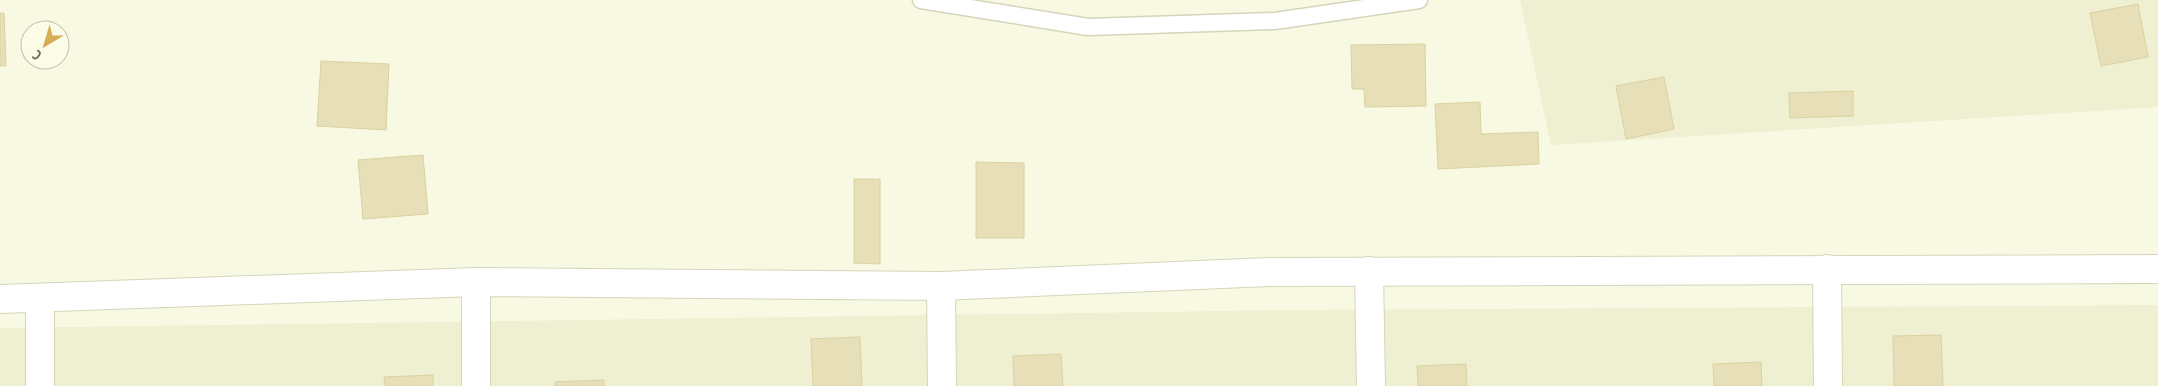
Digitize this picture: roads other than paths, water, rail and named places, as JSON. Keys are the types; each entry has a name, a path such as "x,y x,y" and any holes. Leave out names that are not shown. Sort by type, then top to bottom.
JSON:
{"street":[{"path":"1827,269 1828,386"},
{"path":"0,300 476,282 941,286 1269,272 2158,269"},
{"path":"1369,271 1371,386"},
{"path":"476,282 476,386"},
{"path":"941,286 942,386"},
{"path":"40,299 40,386"}],"lane":[{"path":"921,0 1088,26 1276,21 1419,0"}]}
